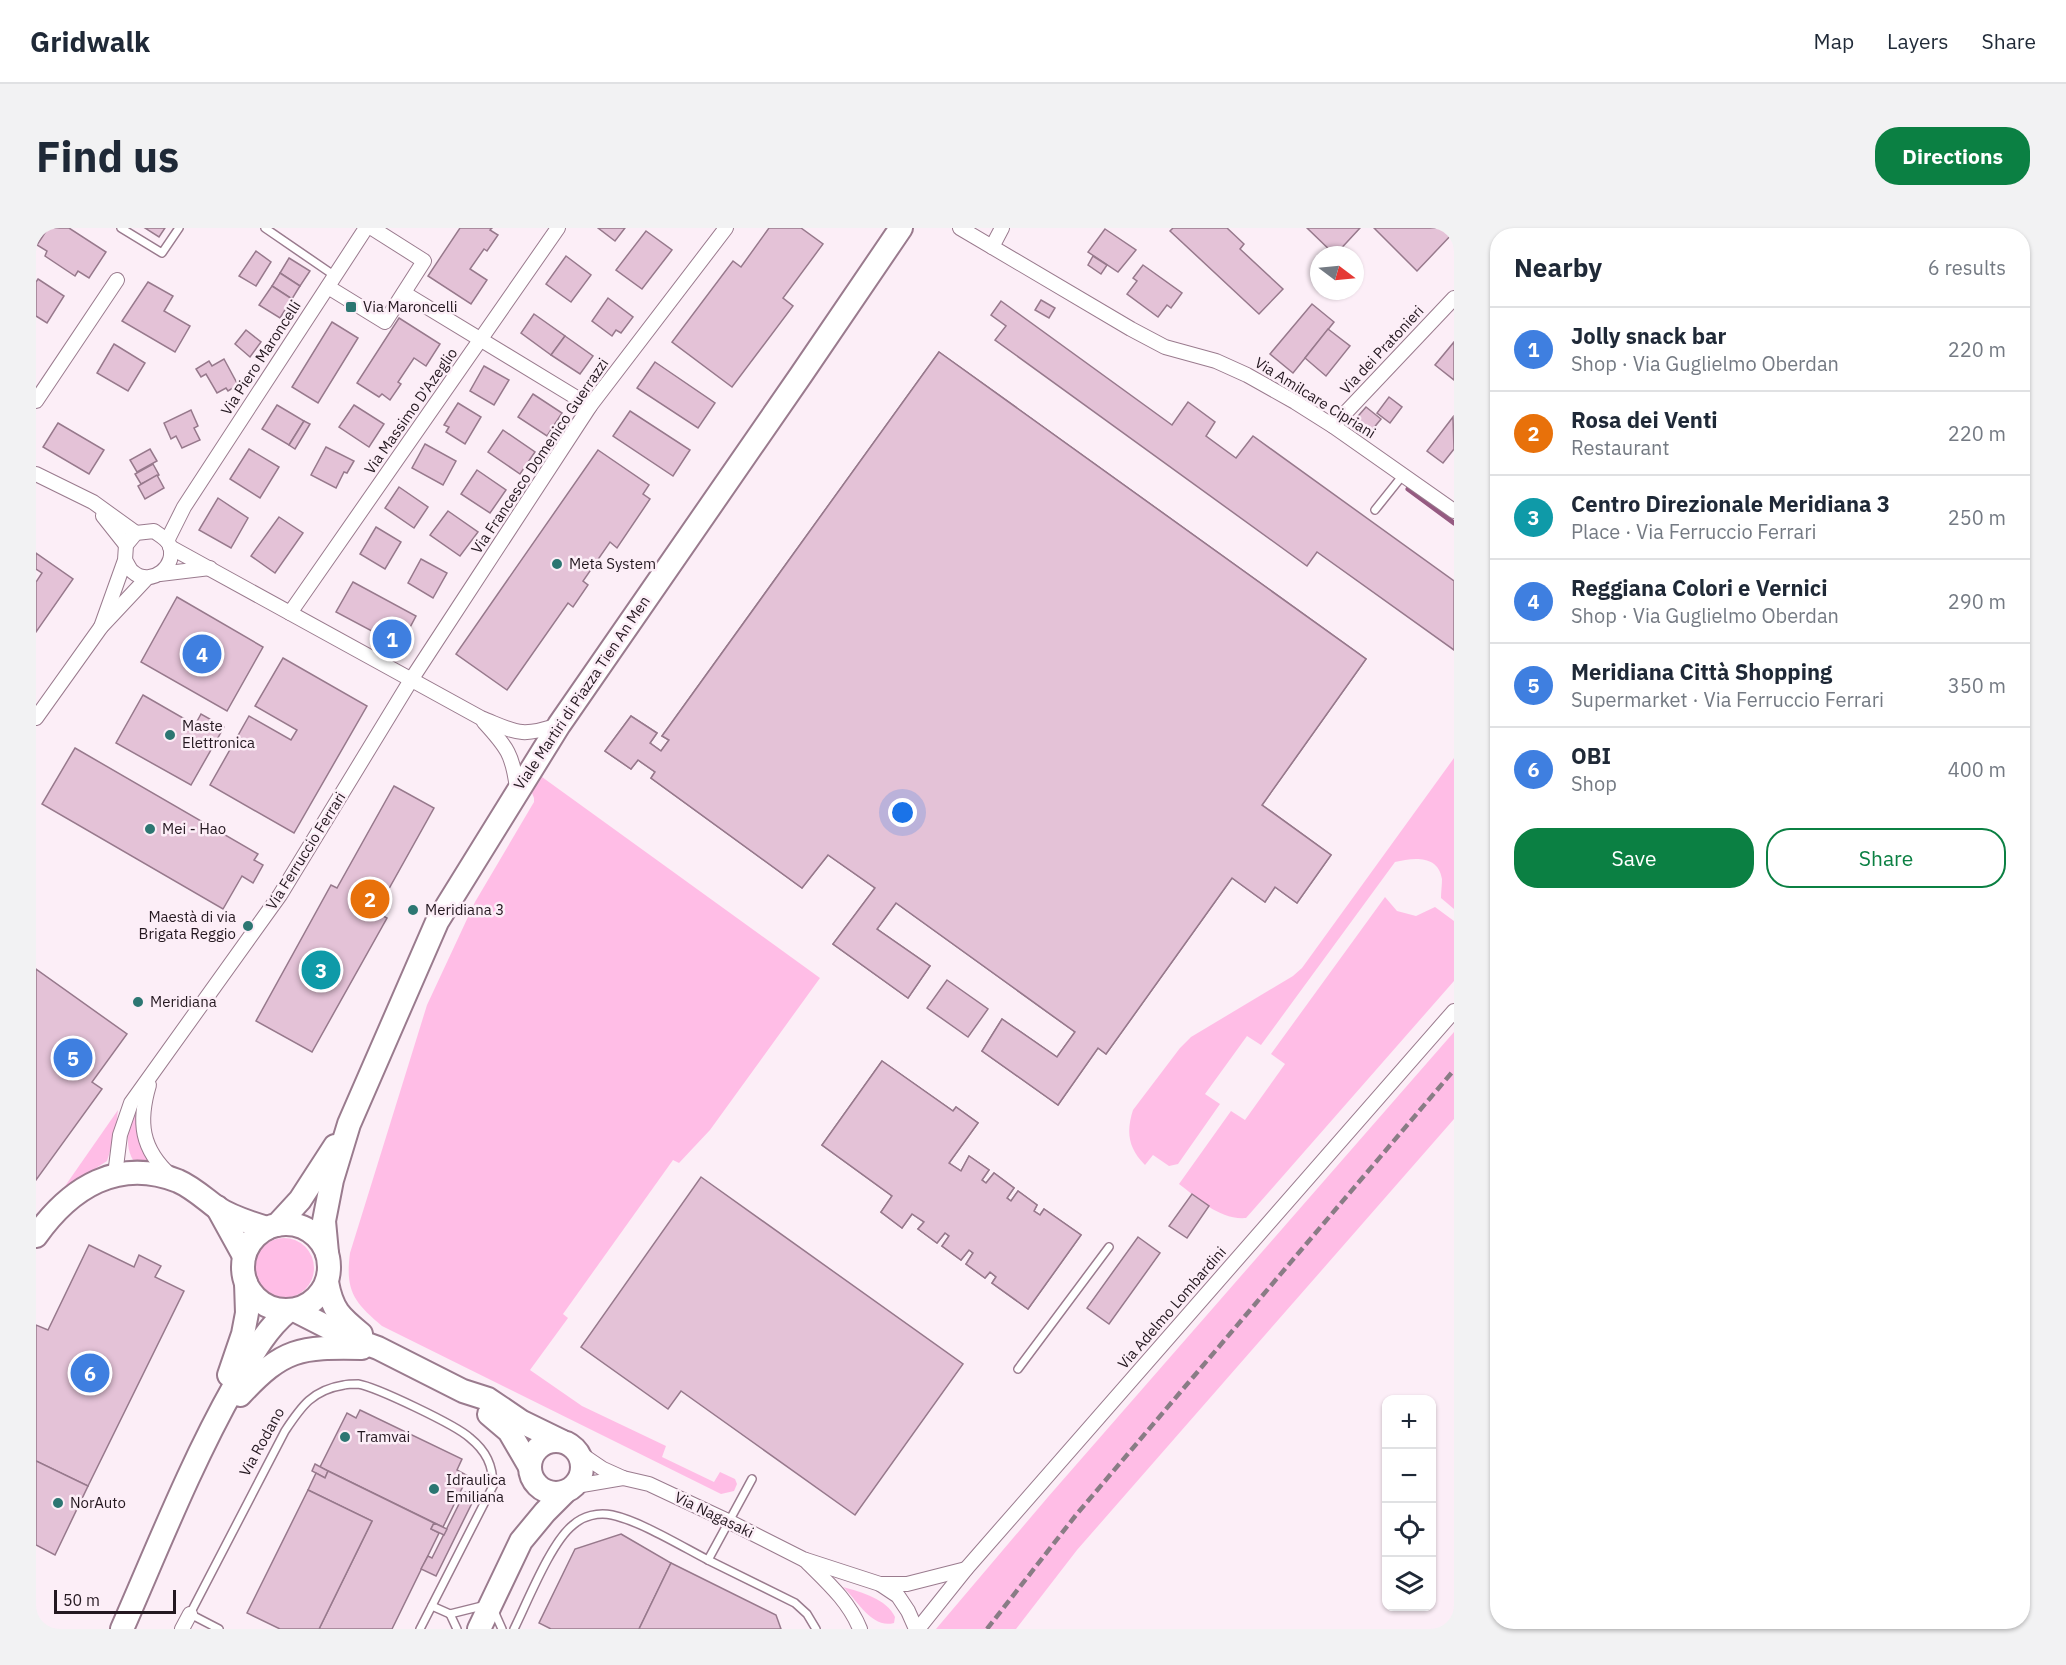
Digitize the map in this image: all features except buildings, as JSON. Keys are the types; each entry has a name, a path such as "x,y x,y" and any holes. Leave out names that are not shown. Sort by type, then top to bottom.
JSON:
{"main road":[{"name":"Viale Martiri di Piazza Tien An Men","path":"327,1282 330,1268 324,1221 332,1180 349,1124 437,922 559,725 901,228"},
{"name":"Viale Martiri di Piazza Tien An Men","path":"244,1256 252,1240 272,1227 300,1200 349,1124"},
{"path":"36,1236 48,1218 67,1199 88,1185 115,1175 145,1174 177,1181 239,1219 272,1227 289,1224 307,1230 321,1242 327,1253"},
{"path":"122,1629 214,1422 243,1334 247,1313 244,1256 217,1207"},
{"path":"214,1422 262,1339 275,1322 291,1311 311,1304 323,1291 327,1282"},
{"name":"Via Nagasaki","path":"327,1282 330,1298 338,1315 378,1348"},
{"path":"246,1283 256,1299 266,1306 291,1311"},
{"name":"Via Nagasaki","path":"291,1311 345,1336 378,1348 463,1391 488,1399 522,1422 569,1446"},
{"path":"214,1422 261,1373 273,1363 295,1352 308,1348 328,1347 378,1348"},
{"name":"Via Nagasaki","path":"463,1391 509,1431 539,1488 555,1494 570,1489"},
{"path":"478,1629 521,1541 544,1512 570,1489 583,1469 569,1446 552,1441 536,1450 521,1541"}],"street":[{"name":"Via Piero Maroncelli","path":"169,544 183,507 366,228"},
{"path":"331,281 385,322 424,261 372,228"},
{"name":"Via Massimo D'Azeglio","path":"290,613 558,228"},
{"name":"Via Francesco Domenico Guerrazzi","path":"411,680 590,406 726,228"},
{"name":"Via Amilcare Cipriani","path":"960,228 1165,347 1216,361 1247,375 1333,426 1454,511"},
{"path":"992,247 1002,228"},
{"path":"36,401 117,280"},
{"path":"404,293 590,406"},
{"name":"Via dei Pratonieri","path":"1333,426 1454,298"},
{"path":"36,474 93,502 136,533"},
{"path":"93,502 126,544"},
{"name":"Via Piero Maroncelli","path":"154,531 183,507"},
{"path":"101,627 125,560 126,544 136,533 154,531 169,544 210,568 481,718 520,733 537,732 559,725"},
{"path":"36,718 101,627 170,563 169,544"},
{"path":"125,560 133,573 154,576 210,568"},
{"name":"Via Ferruccio Ferrari","path":"115,1175 120,1135 131,1103 280,895 411,680"},
{"path":"481,718 503,742 514,763 518,789"},
{"name":"Via Adelmo Lombardini","path":"917,1629 966,1569 1454,1011"},
{"name":"Via Ferruccio Ferrari","path":"151,1076 144,1101 142,1124 148,1147 160,1166 177,1181"},
{"name":"Via Nagasaki","path":"569,1446 603,1469 622,1478 649,1484 803,1559 880,1584 898,1596 917,1629"},
{"name":"Via Nagasaki","path":"570,1489 622,1478"},
{"name":"Via Nagasaki","path":"803,1559 845,1602 858,1624 871,1629"},
{"name":"Via Nagasaki","path":"880,1584 907,1584 966,1569"},
{"name":"Via Rodano","path":"182,1629 190,1614"}],"lane":[{"path":"121,228 162,253 179,228"},
{"path":"266,228 331,281"},
{"path":"1375,510 1403,475"},
{"path":"1018,1369 1109,1247"},
{"name":"Via Rodano","path":"190,1614 285,1431 300,1407 312,1396 326,1390 342,1385 357,1384 373,1388 470,1437 493,1468 493,1486 432,1606"},
{"path":"708,1560 752,1479"},
{"path":"514,1629 555,1546 572,1525 584,1518 596,1515 620,1518 795,1603 807,1614 816,1629"},
{"path":"420,1629 432,1606 450,1614 491,1604 502,1629"},
{"path":"190,1614 219,1629"},
{"path":"450,1614 457,1629"}],"shaded area":[{"path":"1454,758 1454,909 1441,898 1442,879 1435,865 1416,859 1395,862 1261,1045 1247,1036 1205,1094 1220,1104 1178,1164 1169,1166 1153,1155 1145,1165 1139,1159 1130,1139 1133,1110 1180,1048 1191,1037 1293,976 1302,968"},
{"path":"542,777 820,978 710,1130 679,1163 673,1160 563,1314 568,1318 530,1370 582,1406 666,1446 662,1457 714,1482 720,1472 735,1479 737,1484 734,1491 721,1494 382,1326 364,1310 351,1286 350,1253 427,1005 475,902 534,802 532,793"},
{"path":"1385,897 1397,911 1416,916 1435,907 1454,921 1454,981 1246,1218 1236,1218 1218,1212 1179,1184 1231,1111 1245,1120 1285,1064 1271,1054"},
{"path":"1454,1032 1454,1119 1077,1550 1016,1629 936,1629 1048,1497"},
{"path":"140,1099 152,1164 133,1160 128,1145 131,1122"},
{"path":"118,1110 115,1135 107,1161 63,1189"},
{"path":"278,1238 290,1238 301,1243 309,1251 314,1268 312,1280 301,1293 290,1298 278,1298 267,1293 259,1285 254,1274 254,1262 259,1251 267,1243"},
{"path":"843,1587 865,1594 886,1605 895,1617 894,1623 886,1624 872,1618"}],"waterway":[{"path":"1408,489 1454,523"}],"railway":[{"path":"987,1629 1076,1515 1454,1070"}],"place":[{"name":"Via Maroncelli","path":"351,307"},
{"name":"Meta System","path":"557,564"},
{"name":"Jolly snack bar","path":"392,639"},
{"name":"Reggiana Colori e Vernici","path":"202,654"},
{"name":"Maste Elettronica","path":"170,735"},
{"name":"Mei - Hao","path":"150,829"},
{"name":"Rosa dei Venti","path":"370,899"},
{"name":"Meridiana 3","path":"413,910"},
{"name":"Maestà di via Brigata Reggio","path":"248,926"},
{"name":"Centro Direzionale Meridiana 3","path":"321,970"},
{"name":"Meridiana","path":"138,1002"},
{"name":"Meridiana Città Shopping","path":"73,1058"},
{"name":"OBI","path":"90,1373"},
{"name":"Tramvai","path":"345,1437"},
{"name":"Idraulica Emiliana","path":"434,1489"},
{"name":"NorAuto","path":"58,1503"}]}
